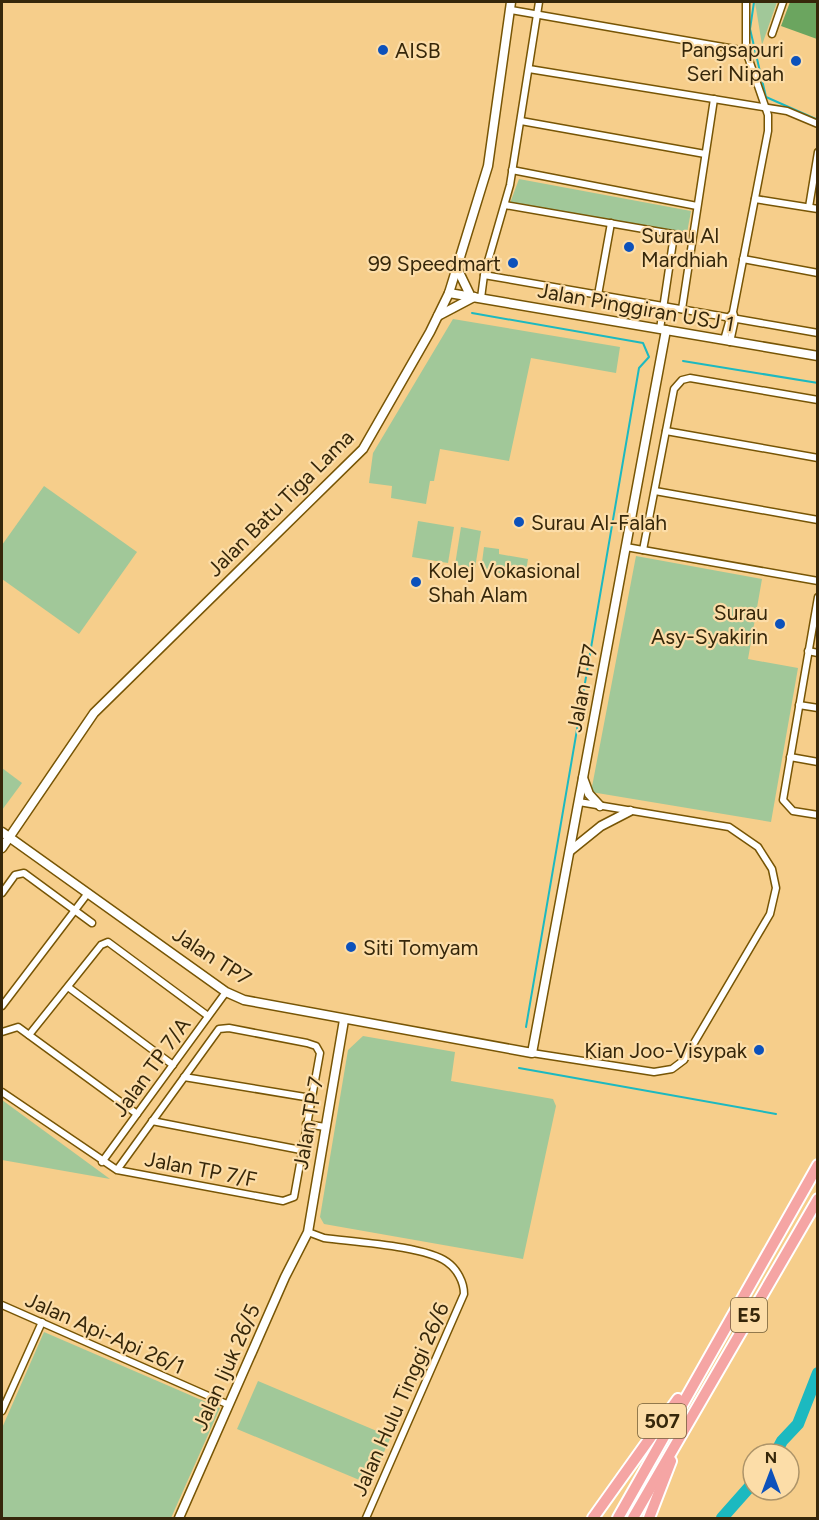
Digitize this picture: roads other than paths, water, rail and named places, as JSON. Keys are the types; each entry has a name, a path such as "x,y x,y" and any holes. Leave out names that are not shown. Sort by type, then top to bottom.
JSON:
{"highway":[{"name":"E5","path":"618,1518 818,1165"},
{"name":"E5","path":"633,1518 818,1198"},
{"name":"507","path":"593,1518 711,1352"},
{"name":"507","path":"650,1518 681,1432"}],"street":[{"path":"438,316 476,297 484,275 506,204 539,2"},
{"path":"727,341 768,131 768,115 746,51 746,2"},
{"path":"772,34 783,2"},
{"path":"511,6 537,14 746,51"},
{"name":"Jalan Batu Tiga Lama","path":"2,848 94,713 363,449 449,293 488,166 511,6"},
{"path":"529,69 787,111 818,124"},
{"path":"682,309 714,99"},
{"path":"521,121 705,154"},
{"path":"809,207 818,152"},
{"path":"512,170 698,206"},
{"path":"755,199 818,209"},
{"path":"506,204 684,236"},
{"path":"598,295 611,223"},
{"path":"663,330 663,306 674,235"},
{"path":"743,259 818,273"},
{"path":"457,267 476,297"},
{"path":"484,275 732,316 818,333"},
{"name":"Jalan Pinggiran USJ 1","path":"449,293 818,356"},
{"name":"Jalan TP7","path":"532,1053 626,547 663,330"},
{"path":"644,550 674,389 681,380 690,378 818,400"},
{"path":"666,431 818,458"},
{"path":"655,491 818,520"},
{"path":"626,547 818,581"},
{"path":"817,598 783,800 793,811 818,815"},
{"path":"808,651 818,652"},
{"path":"799,705 818,708"},
{"path":"790,757 818,762"},
{"path":"583,778 588,794 600,806"},
{"name":"Jalan TP7","path":"2,832 226,992 244,1000 519,1051 654,1072 672,1069 684,1060 770,914 776,888 772,869 758,847 729,828 579,802"},
{"path":"570,851 601,826 630,811"},
{"path":"2,893 15,875 24,873 93,924"},
{"path":"2,1006 88,893"},
{"path":"29,1035 101,945 108,942 208,1016"},
{"path":"68,987 173,1065"},
{"name":"Jalan TP 7/A","path":"102,1162 226,992"},
{"name":"Jalan TP 7","path":"308,1232 344,1020"},
{"path":"2,1032 18,1027 137,1114"},
{"path":"117,1170 152,1121 219,1029 229,1028 307,1043 316,1046 320,1053 301,1150 152,1121"},
{"path":"184,1077 310,1098"},
{"name":"Jalan TP 7/F","path":"2,1092 117,1170 283,1202 294,1197 301,1150"},
{"path":"306,1124 326,1127"},
{"name":"Jalan Ijuk 26/5","path":"179,1518 308,1232"},
{"name":"Jalan Hulu Tinggi 26/6","path":"308,1232 324,1238 435,1256 454,1268 464,1286 464,1294 366,1518"},
{"name":"Jalan Api-Api 26/1","path":"2,1305 229,1405"},
{"path":"2,1412 42,1322"}],"waterway":[{"path":"754,2 750,29 766,97 818,120"},
{"path":"472,313 643,343 649,357 639,368 526,1027"},
{"path":"683,361 818,383"},
{"path":"519,1068 776,1114"},
{"path":"781,1442 798,1424 818,1373"},
{"path":"722,1518 741,1497"}],"place":[{"name":"AISB","path":"383,50"},
{"name":"Pangsapuri Seri Nipah","path":"796,61"},
{"name":"Surau Al Mardhiah","path":"629,247"},
{"name":"99 Speedmart","path":"513,263"},
{"name":"Surau Al-Falah","path":"519,522"},
{"name":"Kolej Vokasional Shah Alam","path":"416,582"},
{"name":"Surau Asy-Syakirin","path":"780,624"},
{"name":"Siti Tomyam","path":"351,947"},
{"name":"Kian Joo-Visypak","path":"759,1050"}]}
